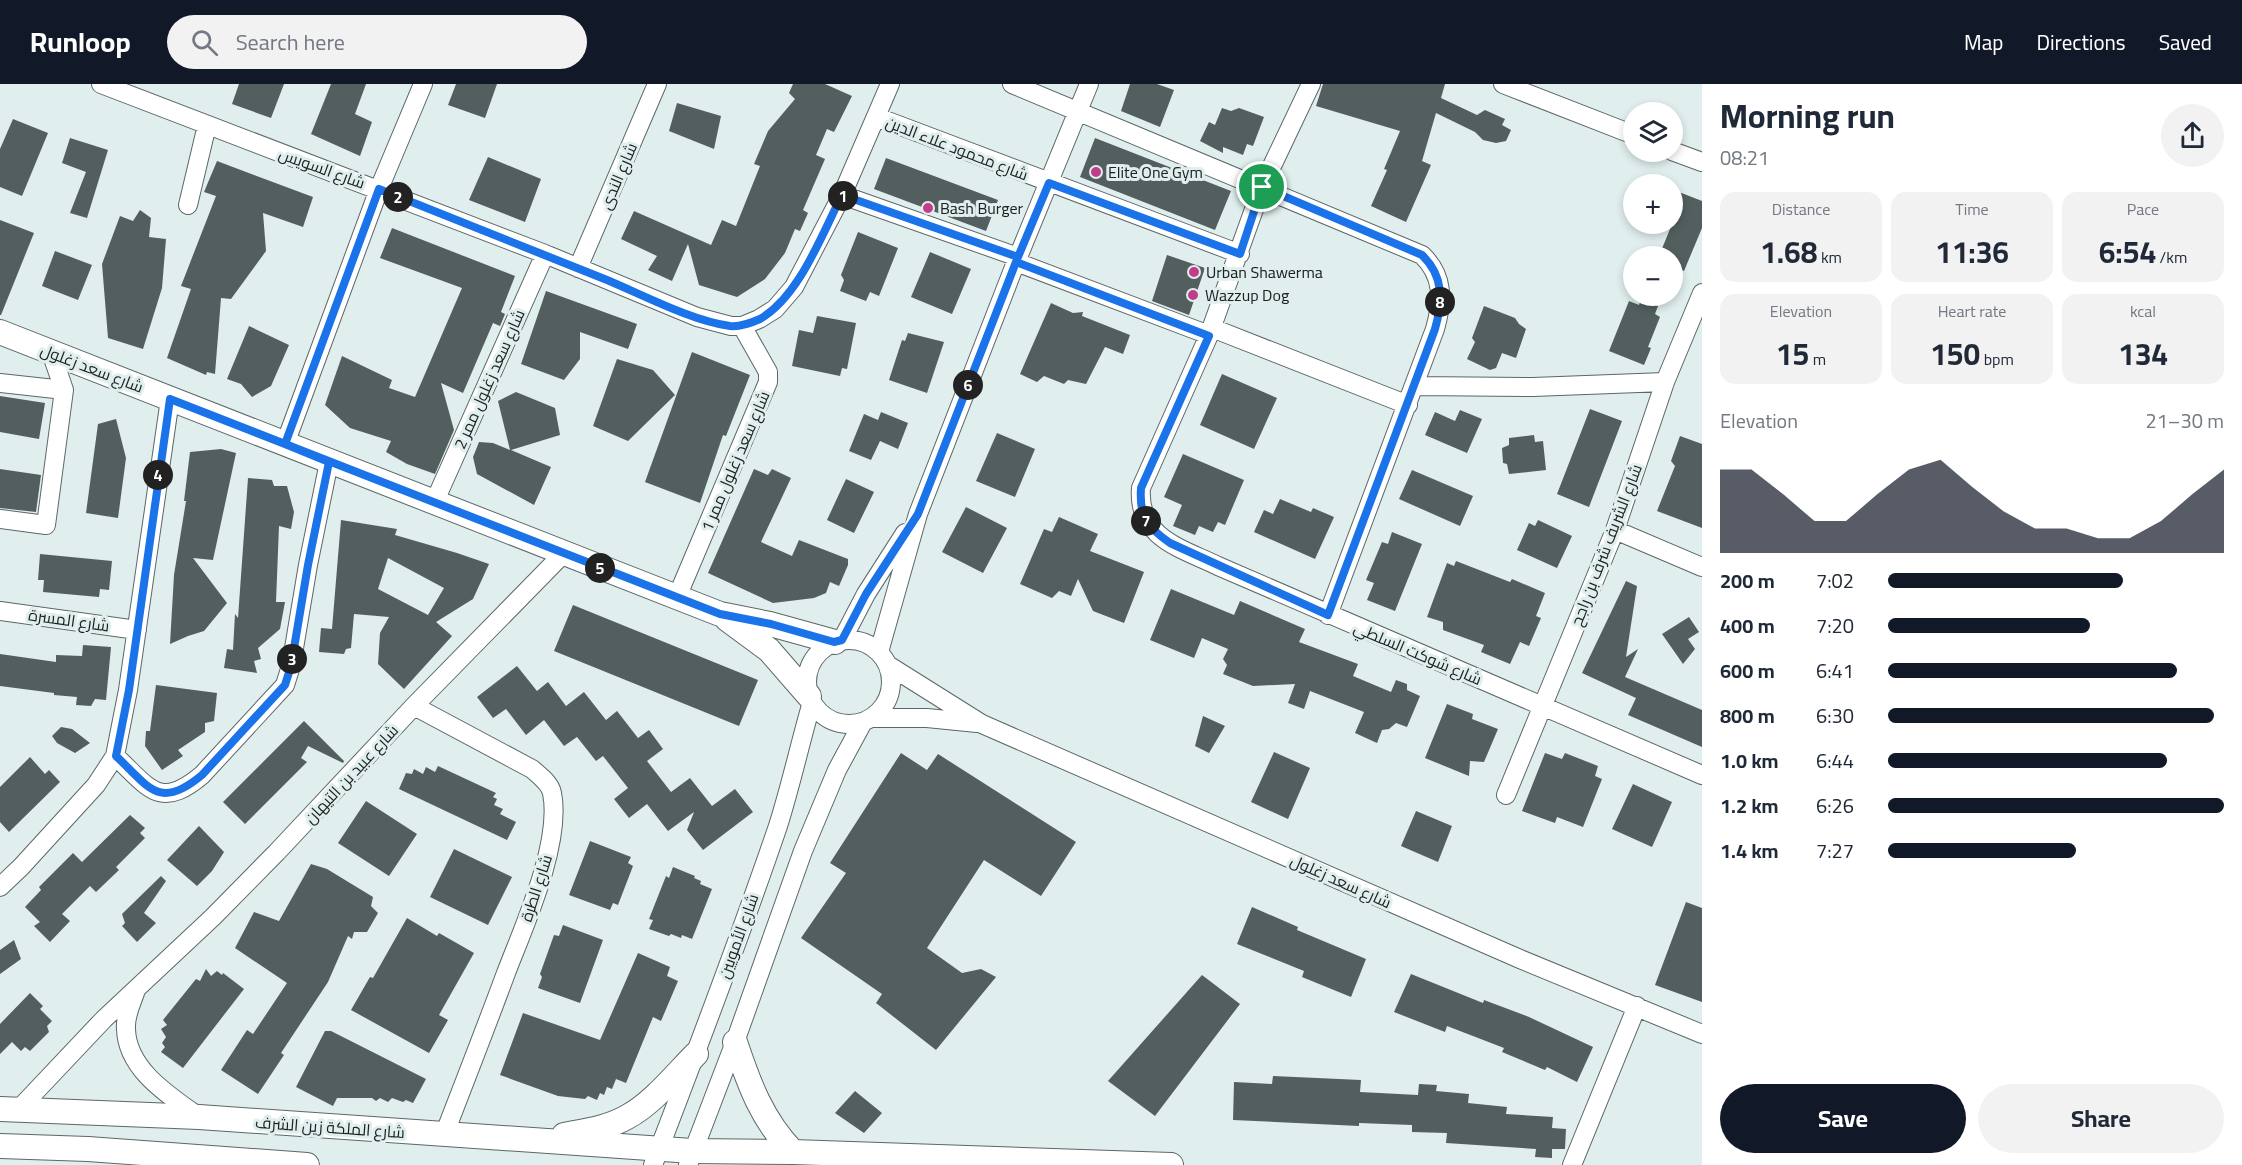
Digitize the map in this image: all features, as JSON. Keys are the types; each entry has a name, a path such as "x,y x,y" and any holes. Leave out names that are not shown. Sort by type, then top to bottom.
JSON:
{"main road":[{"name":"شارع سعد زغلول","path":"0,332 720,614 838,641"},
{"name":"شارع سعد زغلول","path":"720,614 769,650 810,699"},
{"path":"735,1042 758,1103 777,1135 794,1152"},
{"path":"536,1141 596,1129 628,1117 640,1109 696,1054"},
{"name":"شارع الملكة زين الشرف","path":"9,1109 199,1118 536,1141 656,1157 690,1158 794,1152 1171,1165"},
{"path":"0,1146 88,1149 307,1165"}],"street":[{"name":"شارع السويس","path":"101,84 545,254 696,317 731,326 742,326"},
{"path":"285,444 379,189 423,84"},
{"name":"شارع الندى","path":"578,268 657,84"},
{"path":"742,326 775,309 787,297 800,276 842,195 890,84"},
{"path":"1012,84 1422,255 1431,264 1438,277 1441,291 1440,312 1408,405 1328,615"},
{"path":"883,658 918,514 1017,260 1089,84"},
{"name":"شارع شوكت السلطي","path":"1311,84 1262,187 1211,332 1141,488 1143,516 1157,534 1170,543 1328,615 1702,775"},
{"path":"1503,84 1623,131"},
{"name":"شارع محمود علاء الدين","path":"877,117 1240,254"},
{"path":"188,205 207,125"},
{"path":"1683,155 1702,162"},
{"path":"842,195 1408,405"},
{"name":"شارع سعد زغلول ممر 2","path":"434,503 545,254"},
{"name":"شارع الشريف شرف بن راجح","path":"1506,795 1614,530 1665,382 1702,293"},
{"name":"شارع سعد زغلول ممر 1","path":"677,597 767,388 768,372 742,326"},
{"path":"0,519 46,525 64,390 51,352"},
{"path":"1415,386 1533,387 1665,382"},
{"path":"0,383 64,390"},
{"path":"0,887 96,785 116,756 129,690 170,399"},
{"path":"116,756 155,792 179,791 202,775 285,685 291,666 329,462"},
{"path":"838,641 918,514"},
{"path":"1614,530 1702,567"},
{"name":"شارع عبيد بن التيهان","path":"9,1109 278,852 414,706 563,554"},
{"name":"شارع المسرة","path":"0,611 137,630"},
{"path":"855,640 868,644 883,658 891,677 891,689 880,711 867,720 848,724 834,721 821,714 810,699 807,683 808,670 818,653 838,641 855,640"},
{"name":"شارع سعد زغلول","path":"883,658 982,724 1520,959 1702,1034"},
{"name":"شارع الأمويين","path":"656,1157 696,1054 778,825 797,764 810,699"},
{"name":"شارع الطرة","path":"414,706 532,769 545,780 551,790 553,803 549,845 533,901 444,1135"},
{"name":"شارع سعد زغلول","path":"867,720 927,718 982,724"},
{"name":"شارع الأمويين","path":"690,1158 735,1042 807,841 837,770 867,720"},
{"name":"شارع عبيد بن التيهان","path":"136,990 125,1028 133,1056 144,1072 165,1093 199,1118"},
{"path":"1572,1165 1637,1006"}],"building":[{"path":"239,84 284,84 271,118 232,104"},
{"path":"331,84 366,84 355,114 372,122 360,156 311,134"},
{"path":"456,84 497,84 485,118 448,105"},
{"path":"793,84 825,84 852,96 834,132 827,129 816,155 825,159 803,210 808,213 800,231 795,229 785,253 765,279 737,297 699,285 688,244 672,281 648,270 657,256 621,239 634,211 711,245 722,220 736,226 760,166 754,164 768,131 795,99 789,93"},
{"path":"1130,84 1157,84 1174,90 1160,127 1121,111"},
{"path":"1323,84 1445,84 1441,98 1477,115 1485,110 1505,119 1502,125 1511,130 1506,141 1496,143 1483,140 1475,132 1436,113 1422,161 1431,165 1406,222 1371,206 1387,170 1384,169 1400,131 1316,106"},
{"path":"677,103 721,116 714,149 669,131"},
{"path":"1222,108 1231,111 1239,108 1264,117 1253,146 1247,144 1243,155 1223,147 1223,153 1200,141 1209,122 1215,125"},
{"path":"13,119 48,133 22,196 0,187 0,149"},
{"path":"70,138 108,150 87,218 70,213 86,172 62,163"},
{"path":"1095,138 1231,191 1215,230 1080,177"},
{"path":"488,157 541,179 525,222 469,200"},
{"path":"886,158 998,200 986,231 874,189"},
{"path":"217,161 313,197 303,227 263,213 266,251 231,299 221,298 215,374 207,372 206,375 167,358 191,289 181,286 216,196 204,192"},
{"path":"1683,194 1702,201 1702,228 1684,271 1683,246 1663,246 1668,234 1683,234"},
{"path":"140,210 151,218 149,237 166,239 162,288 143,349 108,338 102,264 120,216 133,221"},
{"path":"0,220 34,233 1,315 0,315"},
{"path":"392,228 515,276 501,312 505,314 500,326 493,323 463,393 441,383 454,430 435,474 407,464 386,452 391,441 350,428 325,405 342,356 392,380 389,388 415,397 462,288 380,258"},
{"path":"858,232 898,248 879,296 870,292 866,301 840,291 844,280 841,275"},
{"path":"55,251 92,265 78,300 42,286"},
{"path":"930,252 971,269 952,314 911,297"},
{"path":"1167,255 1205,268 1189,315 1152,301"},
{"path":"546,291 637,324 628,349 580,332 580,359 564,380 521,364"},
{"path":"1051,303 1073,313 1083,312 1082,316 1130,335 1123,354 1105,347 1086,384 1068,380 1064,384 1044,376 1037,382 1020,374"},
{"path":"1484,306 1515,318 1526,329 1516,358 1502,353 1496,368 1490,370 1467,359 1475,342 1472,338"},
{"path":"1627,306 1658,306 1655,314 1660,317 1648,347 1651,348 1644,365 1609,351"},
{"path":"817,316 856,323 847,369 842,368 840,376 792,366 799,330 813,333"},
{"path":"249,326 289,345 271,386 252,397 241,384 227,379"},
{"path":"908,333 944,342 927,393 889,380 902,340 905,341"},
{"path":"692,352 750,375 726,436 723,435 700,503 645,482"},
{"path":"617,359 653,370 675,395 628,441 593,426"},
{"path":"1222,374 1277,398 1254,449 1200,425"},
{"path":"516,392 555,408 560,435 511,450 551,467 534,505 477,474 473,457 479,442 493,443 510,450 498,401"},
{"path":"0,396 45,403 39,439 0,432"},
{"path":"1590,409 1622,421 1589,507 1557,494"},
{"path":"1460,410 1482,419 1467,453 1425,435 1435,412 1455,421"},
{"path":"881,412 908,423 898,449 880,441 871,460 849,451 864,414 878,420"},
{"path":"116,419 126,458 118,518 86,513 98,424"},
{"path":"997,433 1035,449 1015,497 976,481"},
{"path":"1534,435 1535,442 1543,441 1546,470 1509,474 1507,464 1503,463 1502,448 1509,445 1509,438"},
{"path":"1680,436 1702,444 1702,528 1657,511 1675,466 1671,461"},
{"path":"221,449 236,453 213,560 193,558 227,603 204,631 170,644 174,575 186,501 184,501 190,452"},
{"path":"1183,454 1244,480 1225,525 1218,522 1213,532 1199,526 1195,535 1173,526 1182,505 1164,497"},
{"path":"0,469 41,475 36,512 0,508"},
{"path":"754,469 768,475 772,469 791,478 761,542 792,556 799,540 848,559 848,565 839,586 830,582 826,593 814,598 773,603 708,573"},
{"path":"1412,470 1473,496 1460,526 1399,499"},
{"path":"248,478 272,480 274,486 287,486 294,512 291,529 279,526 276,602 285,602 280,629 258,648 261,659 254,661 257,673 224,668 227,649 233,650 235,614 238,618"},
{"path":"846,479 874,492 854,533 827,520"},
{"path":"1280,499 1311,512 1313,508 1334,517 1315,559 1254,532 1264,510 1273,514"},
{"path":"966,507 1007,528 983,573 942,552"},
{"path":"1059,517 1098,534 1090,551 1144,572 1124,623 1093,611 1078,579 1071,596 1059,591 1052,598 1020,584 1044,529 1052,532"},
{"path":"341,520 397,529 395,535 489,564 473,599 436,622 452,636 404,689 378,664 380,633 389,617 354,614 351,648 346,649 344,654 319,652 321,628 332,629","holes":["388,558 444,588 428,615 378,589"]},
{"path":"1538,520 1572,536 1557,568 1517,550 1529,523 1535,526"},
{"path":"1392,532 1422,544 1395,611 1367,600 1374,583 1366,580 1382,542 1388,544"},
{"path":"40,554 112,561 109,590 100,589 99,597 43,592 44,580 38,580"},
{"path":"1456,561 1510,582 1512,579 1545,593 1536,616 1541,618 1529,646 1520,642 1510,664 1481,652 1484,645 1443,630 1443,622 1427,617 1447,563 1454,566"},
{"path":"1626,581 1637,586 1626,657 1638,649 1625,677 1702,710 1702,747 1628,715 1636,698 1582,673"},
{"path":"1171,589 1234,615 1240,601 1305,629 1299,642 1358,664 1353,676 1391,692 1396,680 1407,684 1407,690 1420,696 1407,727 1396,723 1389,729 1382,730 1377,743 1355,733 1364,712 1310,691 1304,709 1288,703 1295,684 1253,686 1223,674 1227,665 1223,659 1228,649 1202,638 1194,658 1150,640"},
{"path":"573,605 758,680 739,726 554,651"},
{"path":"1689,617 1699,632 1688,639 1695,649 1683,664 1662,634"},
{"path":"83,645 111,647 106,700 95,699 91,706 76,705 77,697 0,686 0,654 56,662 56,655 82,656"},
{"path":"517,666 537,691 548,682 566,706 584,692 606,720 617,711 638,738 649,730 663,749 647,761 671,792 690,778 712,806 735,789 753,812 703,850 687,830 694,812 668,831 647,804 629,818 614,799 628,788 603,756 596,761 577,737 564,746 544,720 526,735 506,709 493,718 477,697"},
{"path":"156,685 217,693 214,721 205,723 205,732 178,750 183,756 162,770 145,746 146,731 150,731"},
{"path":"1447,704 1473,714 1472,719 1498,729 1484,762 1470,761 1469,776 1425,758"},
{"path":"1203,716 1225,726 1209,753 1195,746"},
{"path":"304,721 344,761 343,763 308,746 301,758 307,762 245,824 223,802"},
{"path":"61,727 72,729 90,743 75,753 57,743 52,736"},
{"path":"1274,752 1310,768 1288,819 1251,802"},
{"path":"901,753 927,770 938,754 1076,842 1041,896 984,860 927,948 962,973 981,969 996,977 936,1050 876,1003 882,994 801,938 846,873 830,863"},
{"path":"1545,753 1562,759 1565,753 1598,766 1595,776 1602,779 1583,827 1557,817 1555,823 1522,811"},
{"path":"30,757 45,774 49,770 60,782 9,832 0,822 0,787"},
{"path":"438,766 496,793 493,797 497,799 494,805 503,809 500,814 516,822 507,840 399,789 406,773 412,774 414,769 423,774 426,767 435,772"},
{"path":"1633,784 1672,802 1652,847 1612,829"},
{"path":"366,801 417,834 389,876 338,843"},
{"path":"1416,811 1452,826 1438,862 1401,846"},
{"path":"130,815 145,828 140,833 145,838 116,867 119,870 96,892 90,886 62,914 70,921 50,942 34,926 40,922 25,907 41,890 39,887 73,853 82,862"},
{"path":"199,826 224,852 212,871 197,886 167,860"},
{"path":"590,841 631,857 628,863 633,866 618,905 613,903 610,910 569,895"},
{"path":"454,849 512,877 488,925 430,897"},
{"path":"311,864 327,869 373,897 371,906 378,913 367,932 354,932 352,939 348,936 328,982 281,1053 284,1055 258,1094 221,1070 247,1030 253,1034 287,983 235,948 254,912 279,921"},
{"path":"673,867 695,876 694,878 701,881 700,884 712,889 692,939 682,935 681,938 671,934 669,936 649,929 653,920 649,919 666,876 669,878"},
{"path":"161,876 166,881 144,913 156,923 137,942 122,926 125,923 122,914"},
{"path":"1686,902 1702,908 1702,1002 1655,985"},
{"path":"1252,907 1298,927 1297,930 1366,959 1351,997 1302,977 1304,971 1237,944"},
{"path":"407,918 437,936 439,933 474,953 439,1015 448,1020 429,1053 351,1010 370,977 373,978"},
{"path":"563,925 603,940 580,1003 538,988 542,977 540,974 554,935 559,936"},
{"path":"14,940 21,959 0,974 0,950"},
{"path":"638,953 670,967 667,976 678,981 661,1021 653,1017 626,1083 616,1079 612,1089 607,1087 604,1095 600,1093 597,1100 588,1096 585,1099 558,1096 500,1075 523,1013 600,1040"},
{"path":"206,969 211,976 217,971 222,975 223,973 244,989 183,1068 161,1052 165,1047 162,1043 166,1037 161,1029 167,1025 163,1020 196,979 200,981"},
{"path":"1411,974 1483,1003 1484,1000 1529,1017 1593,1047 1577,1082 1547,1067 1545,1070 1502,1052 1504,1048 1447,1026 1445,1032 1394,1012"},
{"path":"1202,975 1240,1004 1155,1116 1108,1081"},
{"path":"30,993 43,1006 40,1009 52,1021 47,1026 49,1032 30,1051 25,1047 21,1051 12,1042 0,1054 0,1024"},
{"path":"325,1031 331,1031 426,1079 413,1103 392,1098 388,1102 380,1098 376,1101 372,1098 337,1098 333,1106 296,1087"},
{"path":"1273,1076 1361,1080 1360,1092 1418,1095 1419,1084 1437,1085 1436,1091 1469,1094 1468,1103 1507,1107 1506,1114 1553,1117 1552,1128 1566,1129 1565,1149 1552,1149 1552,1158 1535,1157 1536,1149 1446,1143 1447,1133 1412,1132 1412,1125 1359,1123 1359,1126 1233,1120 1234,1082 1272,1084"},
{"path":"855,1091 882,1113 864,1133 835,1113"}],"place":[{"name":"Elite One Gym","path":"1096,172"},
{"name":"Bash Burger","path":"928,208"},
{"name":"Urban Shawerma","path":"1194,272"},
{"name":"Wazzup Dog","path":"1193,295"}],"route":[{"path":"1262,187 1240,254 1049,183 1018,257 842,195 787,297 775,309 742,326 719,324 696,317 545,254 379,189 285,444 329,462 291,666 285,685 234,743 202,775 179,791 155,792 116,756 129,690 170,399 285,444 563,554 720,614 771,624 834,642 842,640 866,594 918,514 1016,262 1209,336 1141,488 1143,516 1157,534 1170,543 1328,615 1435,329 1440,312 1441,291 1438,277 1431,264 1422,255 1262,187"}]}
